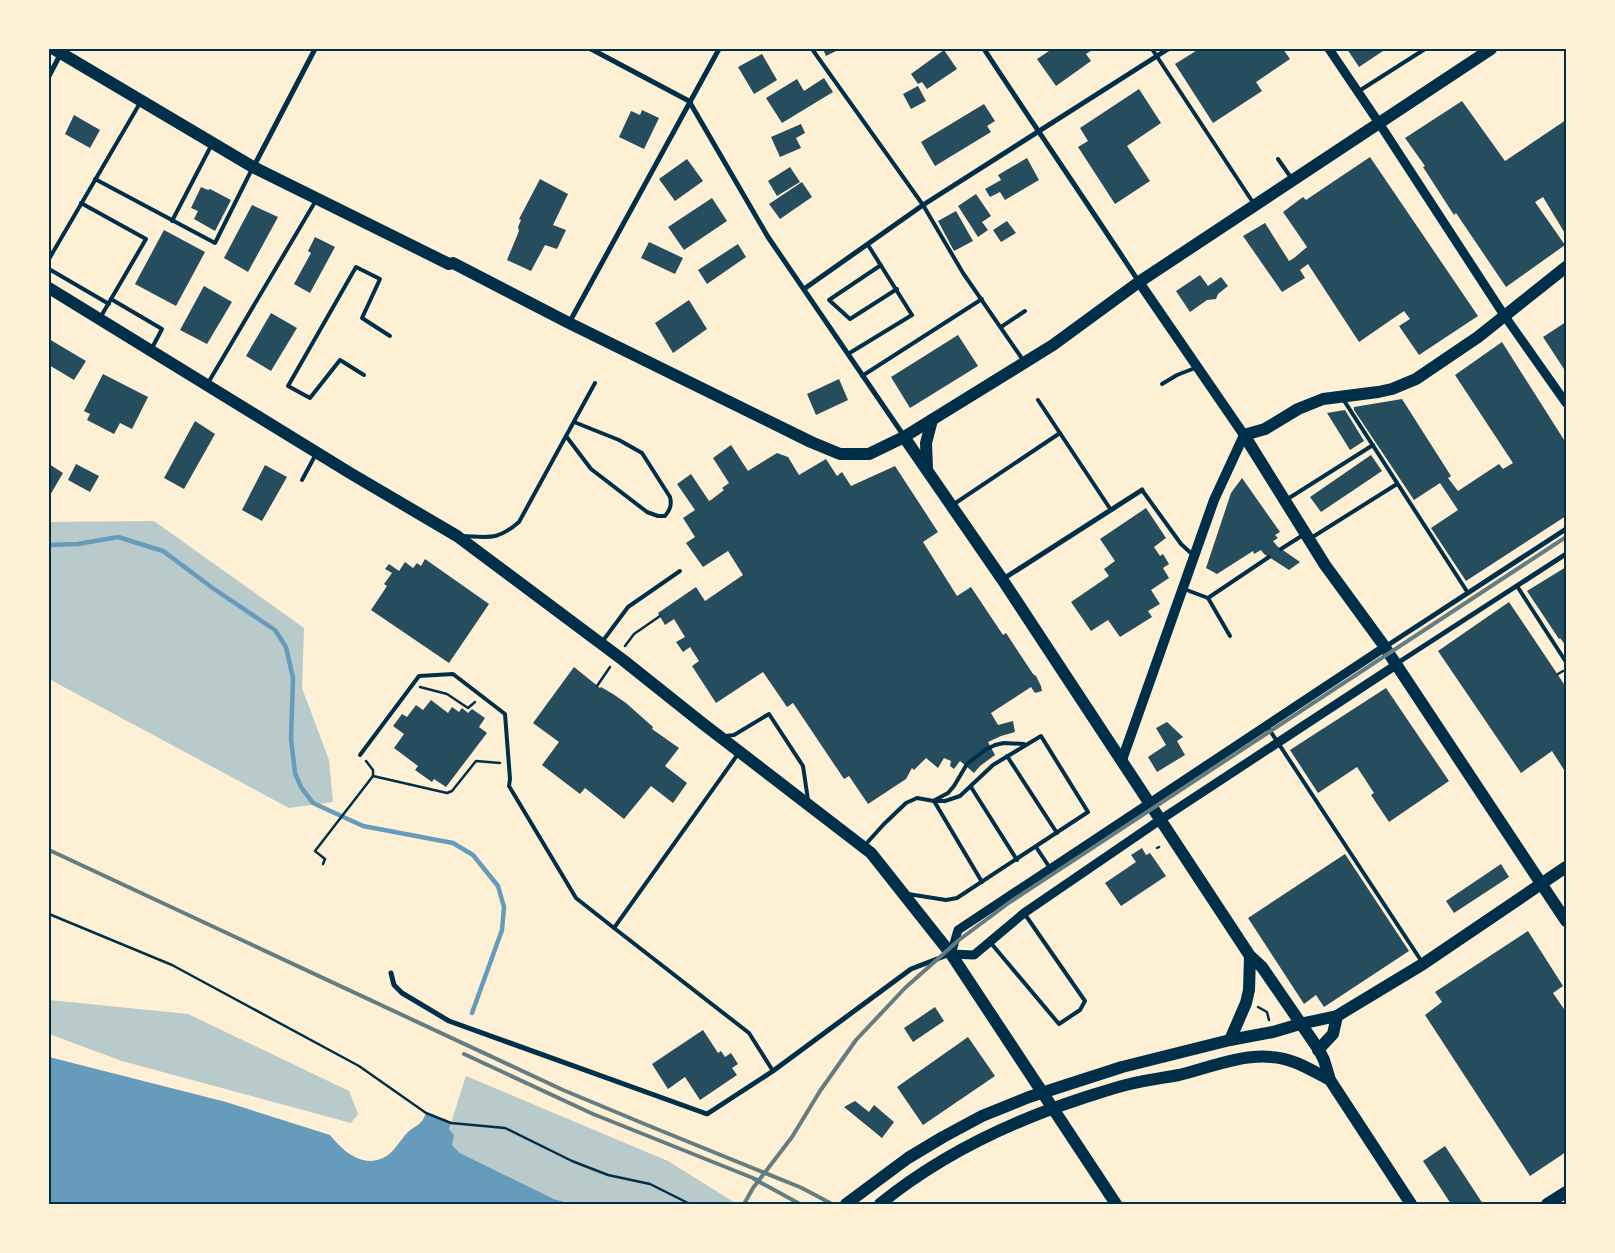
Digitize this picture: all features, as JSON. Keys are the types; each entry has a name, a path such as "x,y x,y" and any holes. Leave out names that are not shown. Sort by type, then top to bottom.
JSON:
{"main road":[{"path":"59,50 141,101 253,166 449,264 454,263 569,323 758,417 840,454 869,454 904,437 1053,345 1139,282 1491,49"},
{"path":"1122,760 1214,500 1244,435 1265,429 1310,403 1341,396 1385,391 1416,379 1478,337 1566,268"},
{"path":"1139,282 1244,435 1325,565 1385,647 1566,921"},
{"path":"49,288 457,536 600,643 871,853 951,954 1116,1204"},
{"path":"927,469 926,443 932,420"},
{"path":"904,437 1002,579 1250,956 1262,967 1318,1050 1324,1060 1330,1080 1411,1204"},
{"path":"846,1204 908,1158 982,1116 1076,1081 1230,1040 1274,1032 1337,1016 1423,964 1566,867"},
{"path":"1230,1040 1246,1003 1249,990 1250,956"},
{"path":"1318,1050 1333,1034 1337,1016"},
{"path":"880,1204 903,1185 930,1168 1002,1129 1040,1112 1130,1084 1170,1077 1256,1056 1290,1060 1330,1080"},
{"path":"1547,1204 1566,1192"}],"street":[{"path":"253,166 315,49"},
{"path":"591,49 690,101 768,237 904,437"},
{"path":"569,323 719,49"},
{"path":"984,49 1139,282"},
{"path":"804,290 923,205 1168,49"},
{"path":"1329,49 1504,316 1566,403"},
{"path":"49,76 59,50"},
{"path":"1002,579 1142,490"},
{"path":"951,954 958,930 1566,529"},
{"path":"390,973 394,985 402,993 449,1021 707,1114 773,1071 911,969 951,954 974,955 1024,912 1396,664 1566,554"}],"lane":[{"path":"812,49 923,205 962,273 1025,362"},
{"path":"1152,49 1255,206"},
{"path":"1358,91 1424,49"},
{"path":"49,259 141,101"},
{"path":"172,220 213,142"},
{"path":"1278,158 1293,181"},
{"path":"96,179 215,242 253,166"},
{"path":"207,384 318,198"},
{"path":"81,203 146,239 100,319"},
{"path":"848,354 912,315 868,245"},
{"path":"880,264 829,300 850,319 897,289"},
{"path":"364,375 340,360 310,398 288,386 356,267 380,279 362,318 390,336"},
{"path":"49,269 109,304"},
{"path":"111,299 162,329 150,350"},
{"path":"862,376 982,300"},
{"path":"1001,327 1025,311"},
{"path":"1162,384 1177,375 1198,367"},
{"path":"457,536 499,536 508,532 519,522 596,383"},
{"path":"1341,396 1468,593"},
{"path":"1038,400 1111,510"},
{"path":"566,436 592,468 647,512 658,516 665,516 671,502 670,498 642,453 619,440 574,422"},
{"path":"952,505 1060,433"},
{"path":"1285,501 1372,445"},
{"path":"302,480 317,452"},
{"path":"1281,549 1397,484"},
{"path":"1142,490 1181,544 1194,557"},
{"path":"1208,598 1269,557"},
{"path":"600,643 628,607 680,571"},
{"path":"1517,586 1566,662"},
{"path":"1183,588 1208,598 1230,636"},
{"path":"360,755 419,676 454,674 504,714 509,786 576,898 749,1033 773,1071"},
{"path":"719,736 734,736 768,714 803,766 806,796 811,806"},
{"path":"1267,726 1423,964"},
{"path":"864,847 906,802 917,798 945,801 960,796 993,764 1041,736 1088,812 957,898 946,900 904,894"},
{"path":"934,801 948,793 966,764 984,750 1004,743 1020,745 1030,743"},
{"path":"614,928 740,752"},
{"path":"1007,756 1057,833"},
{"path":"971,787 1017,860"},
{"path":"934,801 982,882"},
{"path":"1036,847 1050,868"},
{"path":"990,942 1060,1024 1080,1010 1085,1001 1024,912"}],"path":[{"path":"413,685 447,694 468,708 482,696"},
{"path":"360,755 370,764 374,776"},
{"path":"374,776 447,793 452,791 476,761 508,764"},
{"path":"323,864 325,859 315,852 374,776"},
{"path":"49,914 172,965 359,1066 426,1113 450,1123 505,1128 608,1176 650,1184 690,1204"},
{"path":"1254,1005 1267,1012 1269,1020"},
{"path":"1267,1012 1270,1008"}],"shaded area":[{"path":"154,521 304,628 302,688 329,760 333,802 289,808 49,679 49,522"},
{"path":"49,1000 188,1014 349,1091 358,1114 351,1123 122,1061 49,1034"},
{"path":"466,1076 668,1161 737,1204 572,1204 554,1199 460,1153 452,1145 449,1129"}],"water":[{"path":"49,1057 226,1102 330,1135 346,1152 367,1161 387,1156 408,1132 420,1123 426,1113 451,1123 449,1129 454,1135 452,1145 460,1153 554,1199 572,1204 49,1204"}],"building":[{"path":"823,49 840,49 826,56"},
{"path":"1052,49 1092,49 1086,54 1091,61 1056,86 1037,59"},
{"path":"1199,49 1283,49 1290,59 1256,82 1262,91 1213,123 1175,64"},
{"path":"1347,49 1386,49 1359,67"},
{"path":"944,50 957,69 927,89 922,82 918,84 911,74"},
{"path":"762,54 777,80 754,94 738,67"},
{"path":"824,78 833,92 782,123 766,98 797,79 804,91"},
{"path":"918,86 926,101 911,109 903,94"},
{"path":"1139,89 1161,123 1127,146 1150,181 1115,204 1078,147 1088,141 1080,128"},
{"path":"1462,101 1505,161 1566,120 1566,235 1543,197 1535,202 1565,245 1506,287 1456,213 1454,215 1423,167 1425,166 1405,138"},
{"path":"984,104 995,121 987,126 991,132 935,166 921,142"},
{"path":"642,110 659,118 644,149 619,137 631,111 640,115"},
{"path":"74,115 100,130 90,148 65,134"},
{"path":"801,124 805,133 796,138 801,148 780,157 771,137"},
{"path":"1370,157 1478,316 1419,355 1399,326 1410,319 1404,311 1359,342 1308,264 1300,270 1305,278 1282,292 1243,236 1265,223 1289,261 1294,258 1307,247 1283,212 1303,197 1306,200"},
{"path":"1027,158 1039,180 1005,200 1000,192 990,197 985,189 1001,180 998,175"},
{"path":"687,159 703,181 675,201 659,179"},
{"path":"790,167 800,182 777,196 768,181"},
{"path":"540,179 568,194 553,225 566,230 557,249 545,245 531,271 507,260 519,231 518,227 521,220 519,219"},
{"path":"802,182 812,197 780,219 769,204"},
{"path":"201,187 210,189 231,200 215,231 194,219 198,211 191,208"},
{"path":"976,194 991,216 982,222 988,230 978,237 958,206"},
{"path":"712,198 727,221 684,250 668,227"},
{"path":"252,205 278,217 248,272 224,258"},
{"path":"956,211 973,241 954,251 938,221"},
{"path":"1007,221 1016,233 1001,242 993,230"},
{"path":"164,230 205,252 176,306 135,284"},
{"path":"315,237 335,247 310,293 294,284 311,253 308,251"},
{"path":"649,242 683,258 675,274 641,258"},
{"path":"738,244 746,257 707,284 698,270"},
{"path":"1200,275 1208,286 1221,277 1228,286 1218,294 1216,299 1207,300 1190,312 1176,291"},
{"path":"204,286 232,302 207,344 180,330"},
{"path":"689,300 707,329 673,353 655,323"},
{"path":"271,313 297,328 271,371 246,356"},
{"path":"1566,322 1566,372 1543,337"},
{"path":"958,335 978,366 910,408 891,377"},
{"path":"49,339 86,361 74,380 49,365"},
{"path":"1502,342 1566,443 1566,516 1466,581 1431,528 1458,510 1440,483 1414,500 1354,410 1354,407 1402,399 1451,476 1448,478 1458,491 1499,464 1503,469 1513,463 1455,375"},
{"path":"103,374 148,397 132,429 120,423 114,434 87,420 90,414 84,411"},
{"path":"839,379 848,400 816,415 807,394"},
{"path":"1345,410 1364,441 1350,450 1327,413"},
{"path":"195,421 215,434 184,489 164,478"},
{"path":"731,445 748,471 777,453 788,457 799,475 826,459 837,476 842,472 851,486 895,466 938,532 923,542 957,596 971,587 1003,635 1006,633 1041,686 1042,691 1035,693 1031,687 991,713 998,725 1013,721 1015,732 988,742 995,755 974,773 960,761 954,769 950,766 951,761 944,758 938,768 926,758 914,770 912,768 906,779 868,804 849,776 844,779 793,703 787,707 763,672 716,703 692,666 699,661 690,647 683,652 676,642 685,637 674,619 665,625 658,613 696,587 705,601 743,575 728,551 703,567 686,543 695,537 683,518 695,510 677,484 691,474 709,501 711,500 724,490 722,488 729,483 713,458"},
{"path":"1371,455 1382,471 1321,512 1310,497"},
{"path":"49,464 63,473 49,497"},
{"path":"76,464 99,476 90,492 68,480"},
{"path":"265,465 287,477 262,521 242,510"},
{"path":"1242,478 1280,532 1275,535 1278,538 1273,541 1300,562 1289,570 1264,554 1261,550 1254,554 1253,551 1217,574 1206,568 1231,493"},
{"path":"1146,508 1166,538 1154,547 1160,556 1163,554 1169,564 1163,568 1169,578 1151,590 1160,604 1148,611 1152,617 1120,637 1108,620 1091,631 1071,602 1109,576 1104,569 1115,561 1100,539"},
{"path":"425,559 489,604 449,663 371,610 387,586 384,584 392,573 385,569 389,564 399,571 405,562 413,568 417,563 421,566"},
{"path":"1566,567 1566,646 1559,639 1527,591"},
{"path":"1509,602 1566,687 1566,773 1552,751 1521,773 1438,651"},
{"path":"574,667 600,688 626,703 653,727 652,729 679,748 665,766 687,783 673,803 651,786 624,819 585,788 580,794 542,765 559,742 533,723"},
{"path":"1386,688 1449,781 1389,822 1371,795 1374,793 1357,767 1318,793 1290,750"},
{"path":"431,700 448,713 452,707 459,712 462,708 468,713 472,709 485,718 479,727 487,733 446,787 434,779 432,782 415,770 418,766 394,748 404,734 393,726 402,714 407,717 416,705 423,710"},
{"path":"1167,722 1183,737 1177,741 1185,755 1157,772 1148,757 1166,745 1156,728"},
{"path":"1142,848 1146,855 1150,853 1166,876 1121,906 1105,883 1136,862 1131,855"},
{"path":"1345,854 1409,951 1324,1007 1316,995 1304,1004 1248,918"},
{"path":"1501,864 1509,877 1454,913 1446,901"},
{"path":"1528,931 1563,986 1553,993 1566,1012 1566,1152 1530,1176 1425,1015 1442,1002 1435,992"},
{"path":"935,1007 944,1021 913,1042 904,1028"},
{"path":"703,1030 718,1053 721,1051 725,1057 731,1053 738,1064 732,1068 737,1075 700,1100 685,1077 668,1089 652,1064"},
{"path":"968,1037 995,1076 923,1125 897,1087"},
{"path":"855,1101 869,1112 874,1105 894,1122 882,1138 844,1107"},
{"path":"1445,1146 1483,1204 1451,1204 1423,1161"}],"waterway":[{"path":"49,545 78,544 118,537 163,551 214,589 275,630 286,647 293,678 291,739 295,773 301,787 313,803 363,826 453,843 473,855 498,886 504,907 502,930 472,1013"}],"railway":[{"path":"744,1204 753,1188 792,1137 820,1091 856,1040 905,988 959,940 1010,902 1566,537"},
{"path":"49,850 563,1090 802,1188 832,1204"},
{"path":"464,1054 593,1114 758,1180"},
{"path":"754,1179 800,1204"}]}
